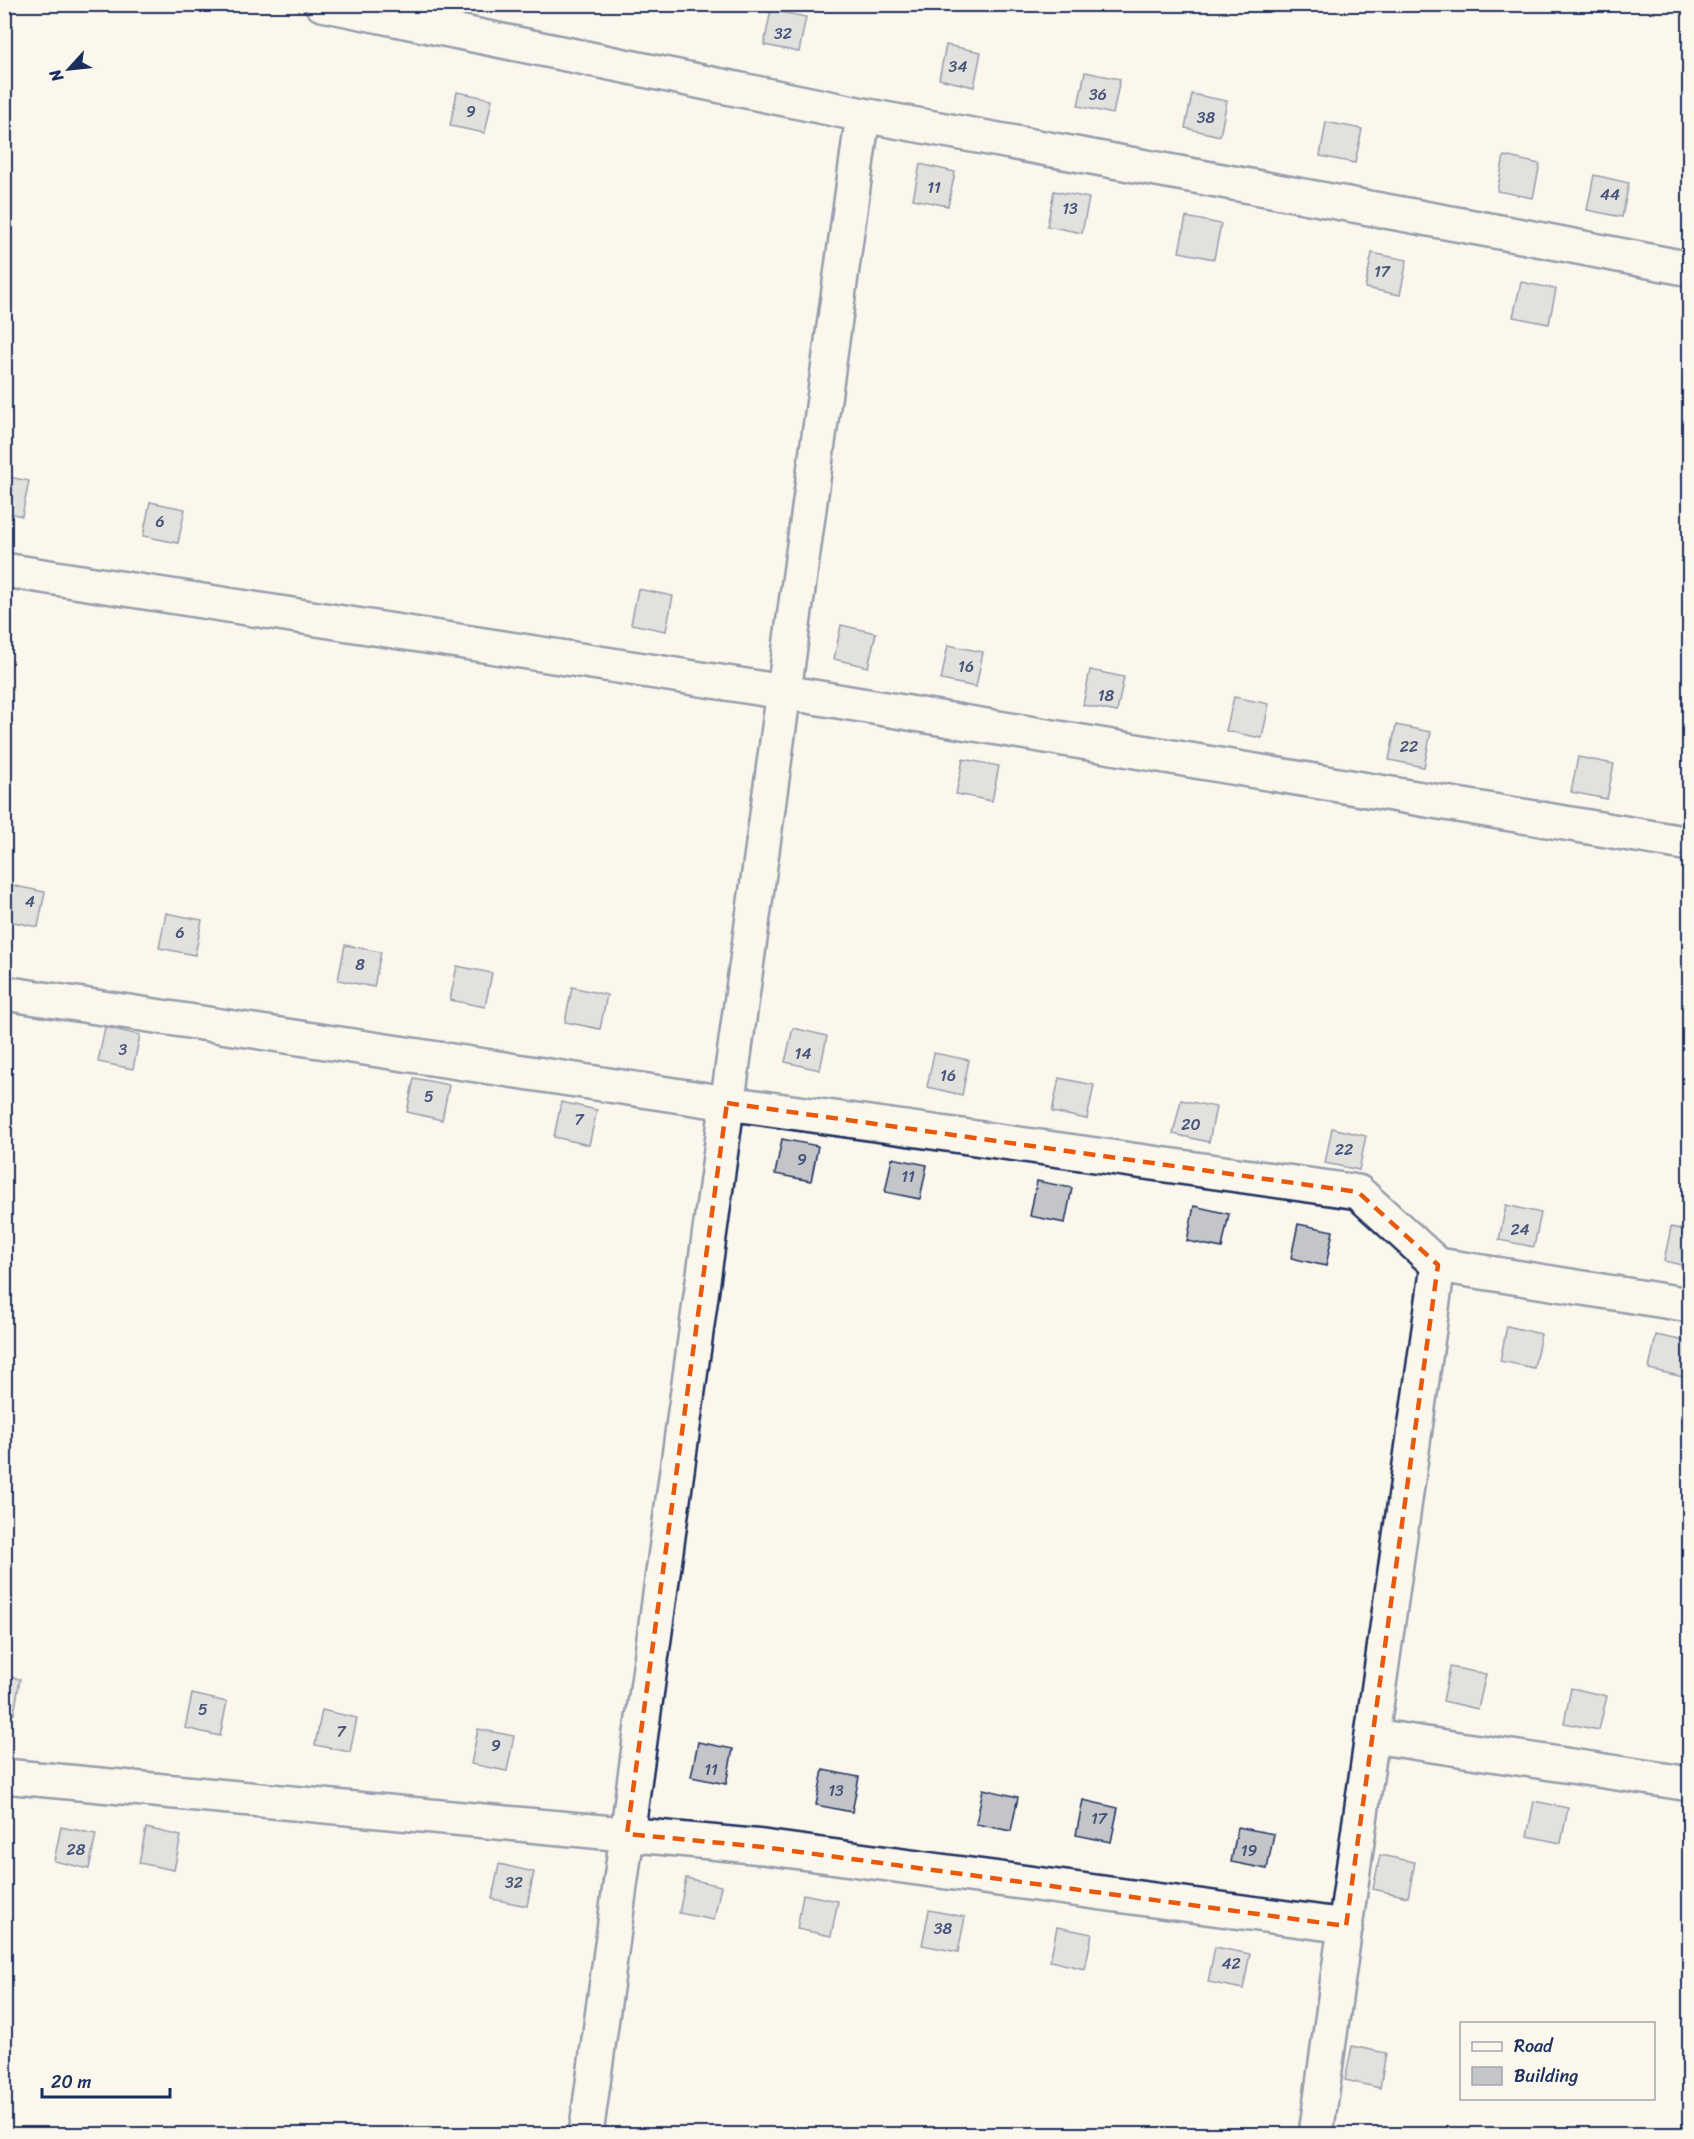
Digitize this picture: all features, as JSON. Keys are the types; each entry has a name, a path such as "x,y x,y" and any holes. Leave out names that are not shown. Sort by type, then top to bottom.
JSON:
{"street":[{"path":"322,4 863,115 1689,269"},
{"path":"586,2134 863,115"},
{"path":"4,570 784,692 1689,844"},
{"path":"4,993 727,1102 1358,1192 1438,1265 1689,1305"},
{"path":"1316,2134 1438,1265"},
{"path":"1373,1736 1689,1784"},
{"path":"4,1776 763,1846 1346,1926"}],"highlighted area":[{"path":"727,1103 1358,1192 1438,1265 1346,1926 763,1847 627,1834"}],"building":[{"path":"561,4 584,4 583,9"},
{"path":"771,10 806,17 799,52 764,45"},
{"path":"946,45 981,52 974,87 939,79"},
{"path":"1085,72 1120,79 1113,114 1078,106"},
{"path":"457,92 492,99 485,133 450,126"},
{"path":"1192,94 1227,101 1220,136 1185,128"},
{"path":"1326,122 1362,129 1355,163 1320,156"},
{"path":"1504,156 1540,164 1533,198 1497,191"},
{"path":"920,164 955,172 948,206 913,199"},
{"path":"1594,175 1629,183 1622,217 1587,210"},
{"path":"1054,191 1089,198 1082,233 1047,226"},
{"path":"1186,217 1221,224 1214,259 1179,252"},
{"path":"1372,253 1407,260 1400,295 1365,288"},
{"path":"1521,282 1556,289 1549,324 1513,317"},
{"path":"4,476 29,481 22,516 4,512"},
{"path":"150,502 185,509 178,543 143,536"},
{"path":"638,589 673,596 666,631 631,624"},
{"path":"841,625 876,633 868,667 834,659"},
{"path":"948,645 983,652 976,687 941,680"},
{"path":"1090,670 1124,677 1117,712 1083,705"},
{"path":"1234,697 1269,704 1262,738 1226,731"},
{"path":"1396,725 1431,732 1424,767 1389,760"},
{"path":"1578,757 1614,764 1607,799 1571,792"},
{"path":"963,759 999,766 992,801 956,794"},
{"path":"10,885 45,892 38,927 4,920"},
{"path":"166,913 202,920 195,955 159,948"},
{"path":"345,945 381,952 374,987 338,980"},
{"path":"457,966 492,973 485,1007 450,1000"},
{"path":"572,987 607,995 600,1029 565,1022"},
{"path":"105,1027 140,1035 133,1069 98,1062"},
{"path":"793,1028 827,1036 820,1070 785,1062"},
{"path":"934,1053 969,1060 962,1095 927,1087"},
{"path":"414,1078 449,1085 442,1120 407,1112"},
{"path":"1059,1078 1094,1085 1087,1119 1052,1112"},
{"path":"1181,1100 1216,1107 1209,1142 1173,1134"},
{"path":"561,1102 597,1110 589,1145 554,1137"},
{"path":"1332,1128 1366,1136 1359,1170 1325,1163"},
{"path":"782,1139 818,1146 811,1181 775,1174"},
{"path":"892,1158 927,1165 920,1199 885,1192"},
{"path":"1037,1181 1072,1188 1065,1223 1030,1216"},
{"path":"1506,1205 1541,1213 1534,1247 1499,1240"},
{"path":"1194,1206 1229,1214 1222,1248 1187,1241"},
{"path":"1298,1224 1333,1231 1326,1266 1291,1258"},
{"path":"1671,1227 1690,1231 1690,1267 1664,1261"},
{"path":"1507,1326 1541,1334 1534,1368 1500,1361"},
{"path":"1656,1335 1690,1342 1683,1377 1649,1369"},
{"path":"1450,1667 1486,1674 1478,1709 1443,1701"},
{"path":"4,1676 20,1679 14,1714 4,1712"},
{"path":"1571,1688 1607,1696 1599,1730 1564,1723"},
{"path":"192,1694 227,1702 220,1736 185,1728"},
{"path":"322,1710 357,1718 350,1752 315,1745"},
{"path":"478,1729 514,1736 507,1771 471,1764"},
{"path":"698,1742 733,1749 726,1784 691,1777"},
{"path":"823,1770 859,1777 852,1812 816,1805"},
{"path":"983,1789 1018,1797 1011,1831 976,1824"},
{"path":"1083,1800 1118,1808 1111,1842 1076,1835"},
{"path":"1534,1801 1568,1808 1561,1843 1527,1836"},
{"path":"61,1827 96,1834 89,1869 54,1861"},
{"path":"1238,1827 1274,1834 1267,1869 1231,1862"},
{"path":"146,1828 181,1836 174,1870 139,1863"},
{"path":"1380,1855 1415,1862 1408,1897 1373,1889"},
{"path":"499,1864 534,1872 527,1906 492,1899"},
{"path":"686,1878 721,1886 714,1920 679,1913"},
{"path":"803,1894 838,1901 831,1936 797,1929"},
{"path":"929,1910 965,1917 958,1952 922,1945"},
{"path":"1057,1927 1092,1934 1085,1969 1050,1961"},
{"path":"1215,1947 1250,1954 1243,1989 1208,1982"},
{"path":"1352,2046 1386,2053 1380,2088 1345,2080"}]}
